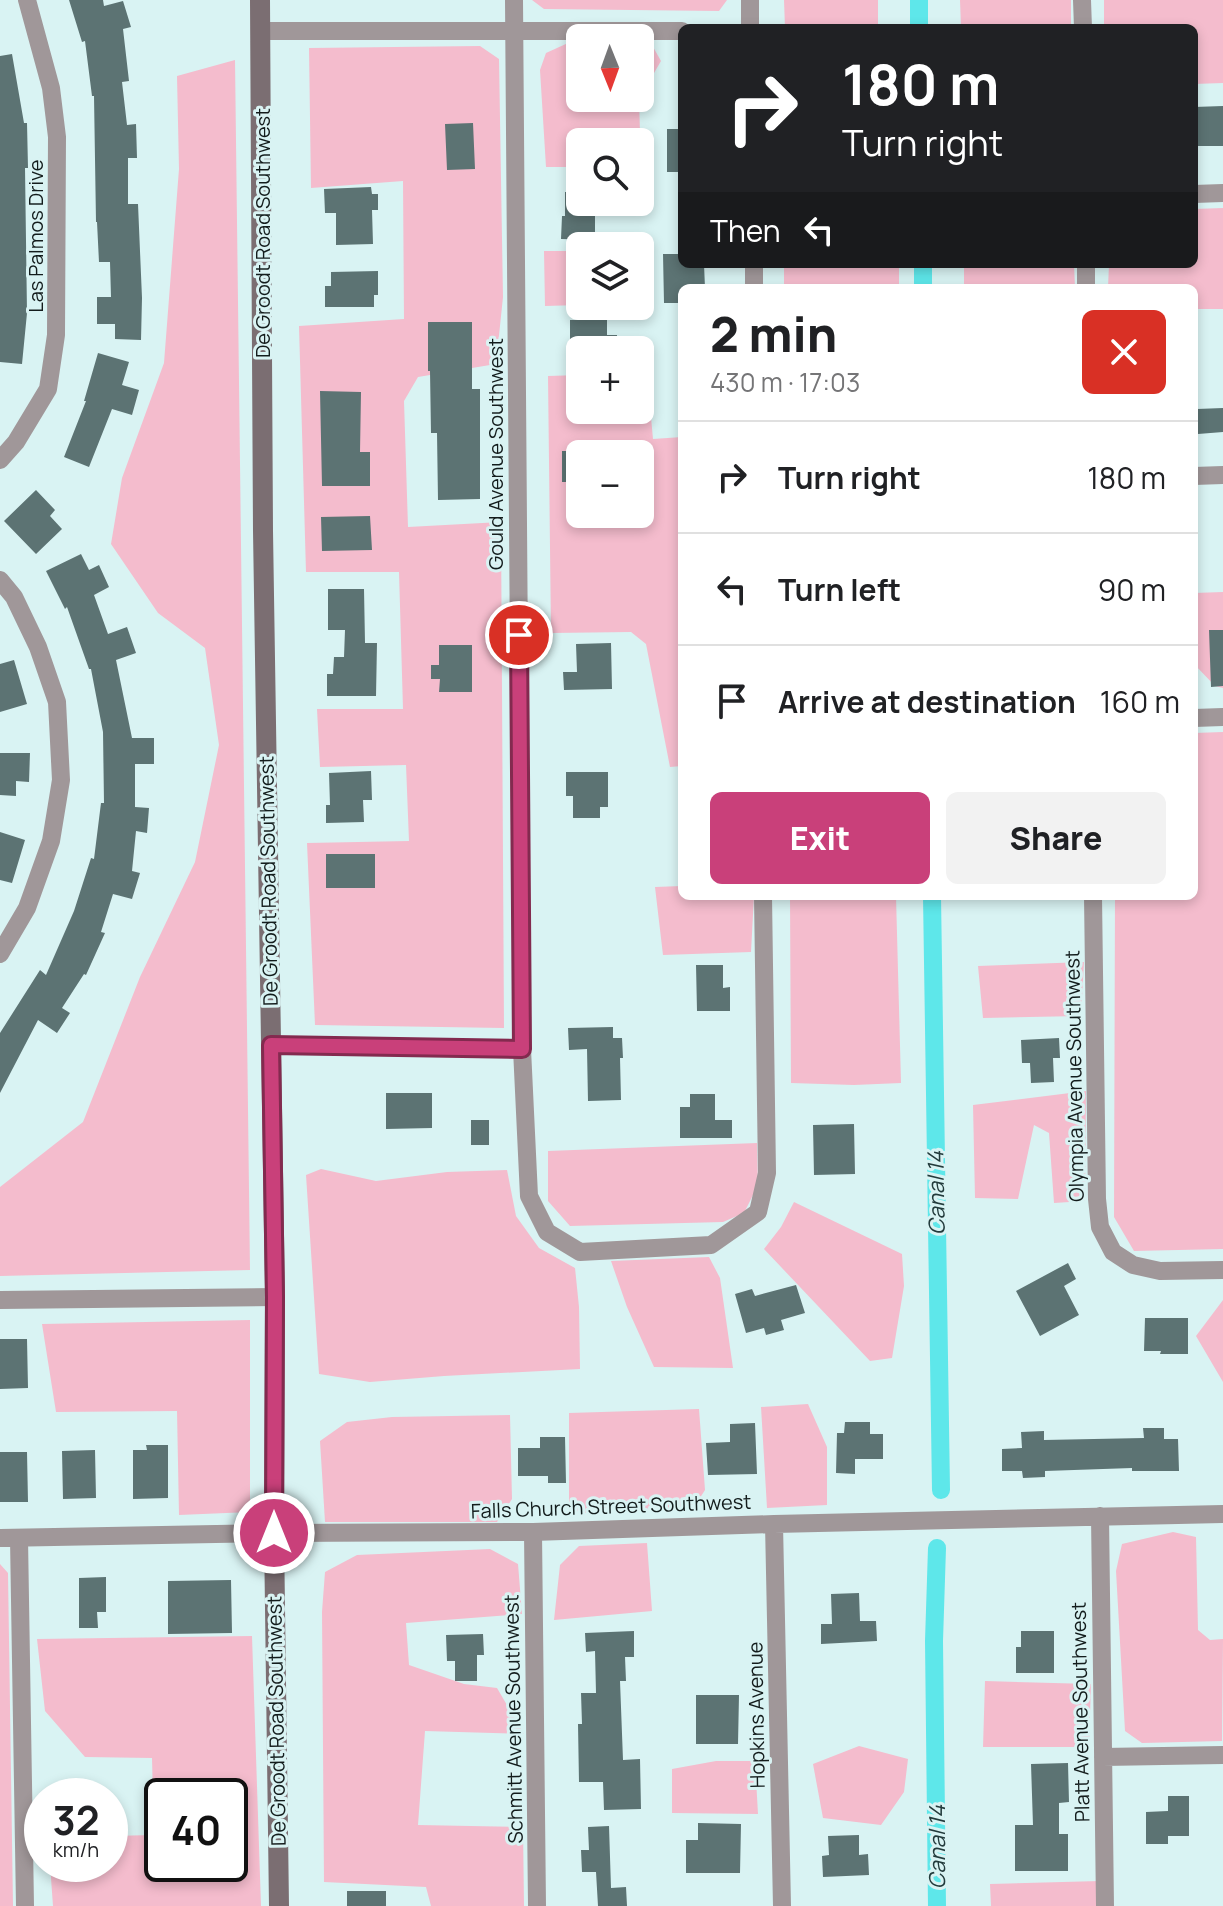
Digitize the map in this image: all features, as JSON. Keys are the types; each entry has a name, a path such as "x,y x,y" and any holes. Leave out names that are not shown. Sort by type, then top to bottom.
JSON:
{"street":[{"name":"Las Palmos Drive","path":"0,460 16,442 48,389 56,335 57,137 51,88 27,0"},
{"name":"De Groodt Road Southwest","path":"260,0 279,1906"},
{"name":"Gould Avenue Southwest","path":"514,0 522,1049 529,1196 547,1232 580,1252 711,1245 758,1212 767,1173 763,900"},
{"path":"750,0 750,24"},
{"path":"1082,0 1083,24"},
{"path":"261,31 678,31"},
{"path":"1198,194 1223,193"},
{"path":"1198,476 1223,475"},
{"path":"0,580 14,597 38,647 57,702 61,780 51,841 27,908 0,954"},
{"path":"1198,718 1223,717"},
{"name":"Olympia Avenue Southwest","path":"1093,900 1097,1199 1100,1227 1113,1252 1133,1265 1160,1271 1223,1270"},
{"path":"271,1045 522,1049"},
{"path":"0,1300 275,1297"},
{"name":"Falls Church Street Southwest","path":"0,1538 533,1532 1223,1514"},
{"name":"Platt Avenue Southwest","path":"1100,1516 1105,1906"},
{"name":"Hopkins Avenue","path":"774,1524 782,1906"},
{"name":"Schmitt Avenue Southwest","path":"533,1532 537,1906"},
{"path":"19,1538 25,1906"},
{"path":"1103,1757 1223,1755"}],"shaded area":[{"path":"532,0 727,0 719,11 544,9"},
{"path":"784,0 878,0 878,24 785,24"},
{"path":"960,0 1071,0 1071,24 961,24"},
{"path":"1104,0 1223,0 1223,83 1198,84 1198,24 1104,24"},
{"path":"566,44 566,112 640,112 640,128 566,128 566,167 546,167 540,70 546,53"},
{"path":"480,46 499,59 503,297 496,364 418,377 404,401 408,527 501,522 504,1028 315,1025 307,843 409,841 406,765 320,767 317,709 403,709 399,572 306,572 299,326 404,319 403,181 311,188 309,48"},
{"path":"654,49 661,61 654,73"},
{"path":"235,60 250,1270 0,1276 0,1187 83,1122 140,977 195,862 219,745 205,648 158,613 111,544 122,478 164,363 179,169 177,76"},
{"path":"1223,208 1223,309 1198,309 1198,284 1108,284 1109,268 1198,268 1198,209"},
{"path":"544,251 566,251 566,305 545,306"},
{"path":"784,268 899,268 899,284 784,284"},
{"path":"964,268 1074,268 1075,284 964,284"},
{"path":"566,375 566,424 652,424 653,439 678,437 678,766 670,767 646,644 631,632 551,633 548,376"},
{"path":"1223,592 1223,688 1215,686 1198,668 1198,593"},
{"path":"1223,732 1223,1249 1134,1251 1114,1217 1115,900 1198,900 1198,733"},
{"path":"678,886 678,900 754,900 751,952 663,955 655,887"},
{"path":"790,900 896,900 901,1083 791,1083"},
{"path":"1084,962 1081,1016 983,1018 978,966"},
{"path":"1086,1091 1085,1201 1054,1203 1049,1133 1034,1125 1018,1199 975,1198 973,1105"},
{"path":"757,1143 758,1185 744,1213 723,1222 570,1226 548,1201 548,1151"},
{"path":"321,1169 376,1181 447,1172 507,1170 516,1216 539,1248 575,1268 580,1369 370,1382 319,1374 306,1175"},
{"path":"794,1202 902,1254 904,1286 892,1358 870,1361 764,1249 781,1227"},
{"path":"709,1257 720,1278 733,1368 654,1367 627,1307 611,1261"},
{"path":"1223,1300 1223,1382 1196,1336"},
{"path":"250,1320 250,1512 179,1515 177,1411 56,1412 42,1324"},
{"path":"808,1404 827,1447 827,1505 767,1508 761,1407"},
{"path":"699,1409 705,1490 694,1507 582,1513 569,1508 569,1413"},
{"path":"510,1415 512,1499 497,1522 325,1522 320,1441 347,1422 392,1417"},
{"path":"1173,1532 1196,1537 1198,1630 1210,1640 1223,1639 1222,1741 1142,1743 1125,1731 1116,1571 1122,1544"},
{"path":"647,1543 652,1611 554,1620 560,1565 579,1546"},
{"path":"490,1549 518,1564 522,1614 406,1623 409,1665 464,1684 497,1688 524,1734 425,1731 418,1825 523,1827 524,1906 431,1906 426,1887 324,1882 322,1612 325,1572 357,1555"},
{"path":"0,1564 8,1573 13,1906 0,1906"},
{"path":"252,1636 261,1906 53,1906 51,1882 128,1882 128,1836 144,1835 144,1882 248,1882 248,1778 153,1778 152,1758 85,1757 45,1711 37,1639"},
{"path":"985,1681 1091,1684 1089,1747 983,1747"},
{"path":"859,1746 908,1759 904,1792 881,1825 823,1818 813,1764"},
{"path":"716,1761 755,1761 758,1814 672,1813 672,1769"},
{"path":"1100,1881 1100,1906 991,1906 990,1884"}],"building":[{"path":"69,0 103,0 104,6 123,1 131,27 123,29 129,81 122,82 127,125 136,124 137,158 128,158 128,204 138,204 141,340 115,339 115,324 97,324 97,297 111,297 110,262 99,262 94,96 85,41 82,42"},
{"path":"12,54 24,123 27,123 27,313 22,364 0,362 0,56"},
{"path":"1223,106 1223,146 1198,146 1198,107"},
{"path":"473,123 475,169 447,170 445,124"},
{"path":"667,129 678,129 678,172 667,172"},
{"path":"371,187 372,194 378,194 378,210 372,210 373,244 336,245 336,213 325,213 324,189"},
{"path":"566,192 566,216 595,216 595,232 566,232 566,239 561,239 562,216 565,216"},
{"path":"663,254 678,254 678,268 704,268 705,284 678,284 678,303 664,303"},
{"path":"378,271 378,295 374,295 374,307 325,307 325,286 331,286 331,272"},
{"path":"570,320 607,320 607,335 617,335 617,336 570,336"},
{"path":"428,322 472,322 472,389 480,389 480,499 438,500 437,433 431,433"},
{"path":"98,353 129,362 122,385 139,390 132,415 112,409 89,467 64,457 86,401"},
{"path":"320,391 361,392 360,452 370,452 370,486 322,486"},
{"path":"1223,408 1223,432 1198,434 1198,409"},
{"path":"562,451 566,451 566,482 562,482"},
{"path":"36,490 55,510 50,516 62,529 36,554 4,521"},
{"path":"370,516 372,550 322,551 321,517"},
{"path":"81,554 89,570 99,565 109,587 94,595 108,634 127,627 136,653 116,660 132,738 154,738 154,764 135,764 135,807 149,808 147,833 136,831 132,871 140,873 132,899 113,894 101,932 105,933 86,975 62,1008 70,1013 57,1033 38,1020 0,1093 0,1033 40,970 46,975 74,911 91,858 94,859 101,803 104,803 103,732 91,669 67,607 65,609 46,571"},
{"path":"328,589 364,589 365,643 377,643 376,696 327,696 327,674 333,674 334,657 344,657 345,630 328,630"},
{"path":"1209,630 1223,630 1223,686 1211,687"},
{"path":"611,643 612,689 564,690 563,672 577,672 576,644"},
{"path":"439,645 472,645 472,692 439,692 440,679 431,679 431,665 439,665"},
{"path":"14,660 27,704 0,712 0,664"},
{"path":"0,753 30,753 29,782 16,781 16,796 0,795"},
{"path":"371,771 372,800 363,800 364,822 326,823 326,805 330,805 329,773"},
{"path":"566,772 608,772 608,807 600,807 600,818 573,818 573,796 566,796"},
{"path":"0,832 25,840 12,883 0,880"},
{"path":"326,854 375,854 375,888 326,888"},
{"path":"696,965 723,965 723,988 730,987 730,1011 697,1011"},
{"path":"613,1027 613,1038 622,1038 621,1100 588,1101 587,1049 569,1050 568,1028"},
{"path":"1059,1038 1060,1058 1053,1058 1054,1082 1031,1083 1030,1063 1022,1063 1021,1040"},
{"path":"386,1093 432,1093 432,1128 386,1129"},
{"path":"690,1094 715,1094 715,1120 732,1120 732,1138 680,1138 680,1107 690,1107"},
{"path":"471,1120 489,1120 489,1145 471,1145"},
{"path":"854,1124 855,1174 814,1175 813,1125"},
{"path":"1068,1263 1076,1279 1064,1286 1079,1315 1040,1336 1016,1291"},
{"path":"796,1285 805,1313 781,1320 784,1330 766,1335 764,1328 746,1333 735,1294 752,1289 755,1296"},
{"path":"1145,1318 1188,1318 1188,1354 1144,1351"},
{"path":"0,1339 27,1339 28,1388 0,1389"},
{"path":"845,1422 870,1422 870,1434 883,1434 883,1459 855,1459 855,1474 836,1473 837,1433 844,1433"},
{"path":"755,1423 757,1474 708,1475 706,1443 730,1442 730,1424"},
{"path":"1143,1428 1164,1428 1164,1439 1178,1439 1179,1471 1132,1471 1132,1468 1045,1471 1045,1477 1023,1478 1022,1471 1002,1471 1002,1449 1022,1448 1021,1432 1044,1431 1044,1440 1144,1438"},
{"path":"540,1437 565,1437 566,1483 548,1483 548,1476 518,1476 518,1448 540,1448"},
{"path":"146,1445 168,1445 168,1498 133,1499 133,1450 147,1450"},
{"path":"95,1450 96,1498 63,1499 62,1451"},
{"path":"0,1452 27,1452 28,1502 0,1502"},
{"path":"106,1577 106,1612 97,1612 98,1628 79,1628 79,1578"},
{"path":"231,1580 232,1633 168,1634 168,1581"},
{"path":"859,1593 860,1621 876,1621 877,1641 821,1644 821,1624 832,1624 831,1594"},
{"path":"634,1631 634,1657 625,1657 626,1681 620,1681 623,1760 640,1759 641,1809 604,1810 603,1782 579,1782 581,1693 596,1693 595,1651 586,1652 585,1633"},
{"path":"1021,1631 1054,1631 1054,1673 1016,1673 1016,1647 1021,1647"},
{"path":"483,1634 484,1655 477,1655 477,1681 455,1681 455,1661 447,1661 446,1635"},
{"path":"696,1695 739,1695 738,1744 696,1744"},
{"path":"1068,1763 1069,1802 1059,1803 1059,1834 1068,1834 1068,1871 1015,1871 1015,1825 1033,1825 1031,1764"},
{"path":"1168,1796 1189,1796 1189,1836 1168,1836 1168,1844 1146,1844 1146,1812 1168,1811"},
{"path":"698,1823 741,1824 740,1873 686,1873 686,1840 698,1840"},
{"path":"609,1826 611,1888 626,1887 627,1906 598,1906 596,1872 582,1872 581,1850 589,1850 588,1827"},
{"path":"859,1835 859,1855 868,1854 869,1875 823,1877 822,1856 829,1855 828,1836"},
{"path":"347,1891 386,1891 386,1906 347,1906"}],"waterway":[{"name":"Canal 14","path":"919,0 919,24"},
{"name":"Canal 14","path":"923,268 923,284"},
{"name":"Canal 14","path":"932,900 941,1490"},
{"name":"Canal 14","path":"937,1548 934,1641 937,1906"}],"route":[{"path":"274,1533 275,1297 271,1045 522,1049 519,635"}]}
